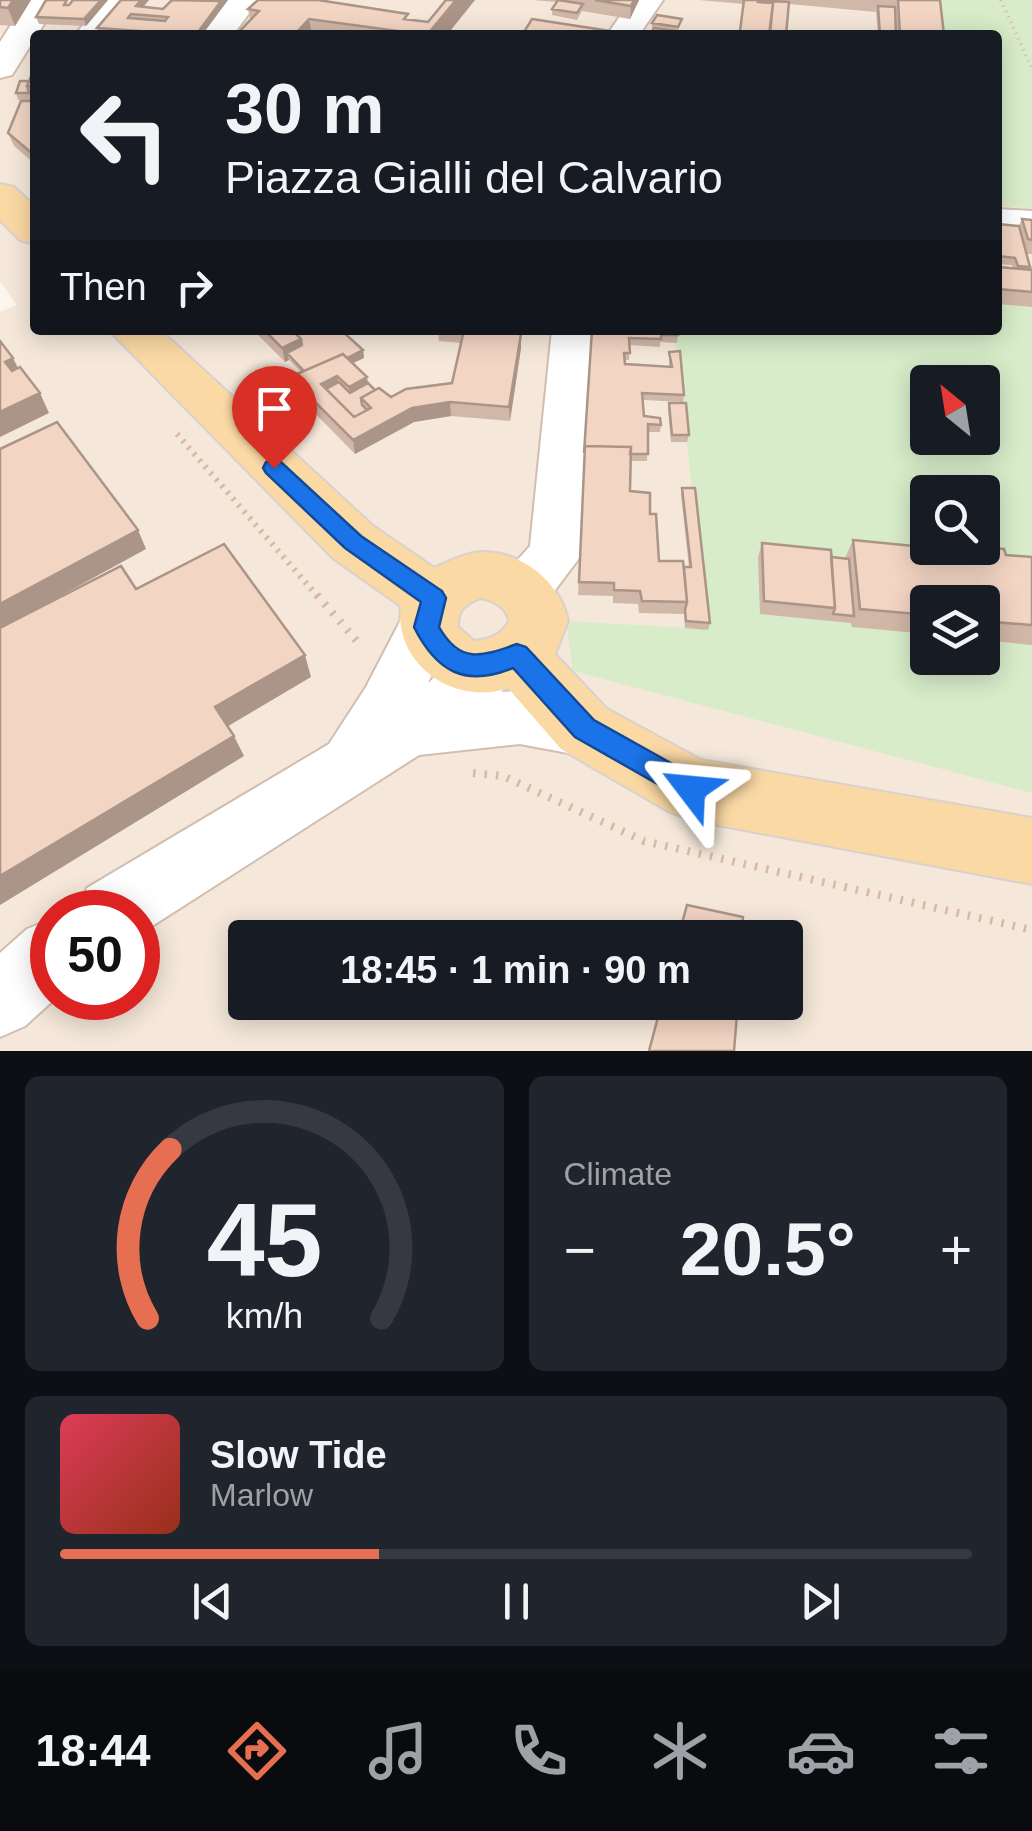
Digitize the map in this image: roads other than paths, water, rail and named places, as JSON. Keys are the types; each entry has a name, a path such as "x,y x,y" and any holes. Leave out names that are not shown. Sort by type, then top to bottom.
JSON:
{"main road":[{"path":"0,196 30,227"},
{"path":"137,335 430,613"},
{"path":"477,575 510,580 524,590 533,602 535,630 503,660 455,662 431,641 430,613 460,578 477,575"},
{"path":"503,660 584,729 691,789 1032,851"}],"street":[{"path":"6,51 43,0"},
{"path":"94,30 119,0"},
{"path":"220,30 243,0"},
{"path":"626,30 647,0"},
{"path":"1002,221 1032,223"},
{"path":"524,590 556,553 574,335"},
{"path":"344,767 387,706 430,613"},
{"path":"146,890 442,708 503,660"},
{"path":"404,730 450,722 520,718 584,729"},
{"path":"0,1001 30,974"}]}
